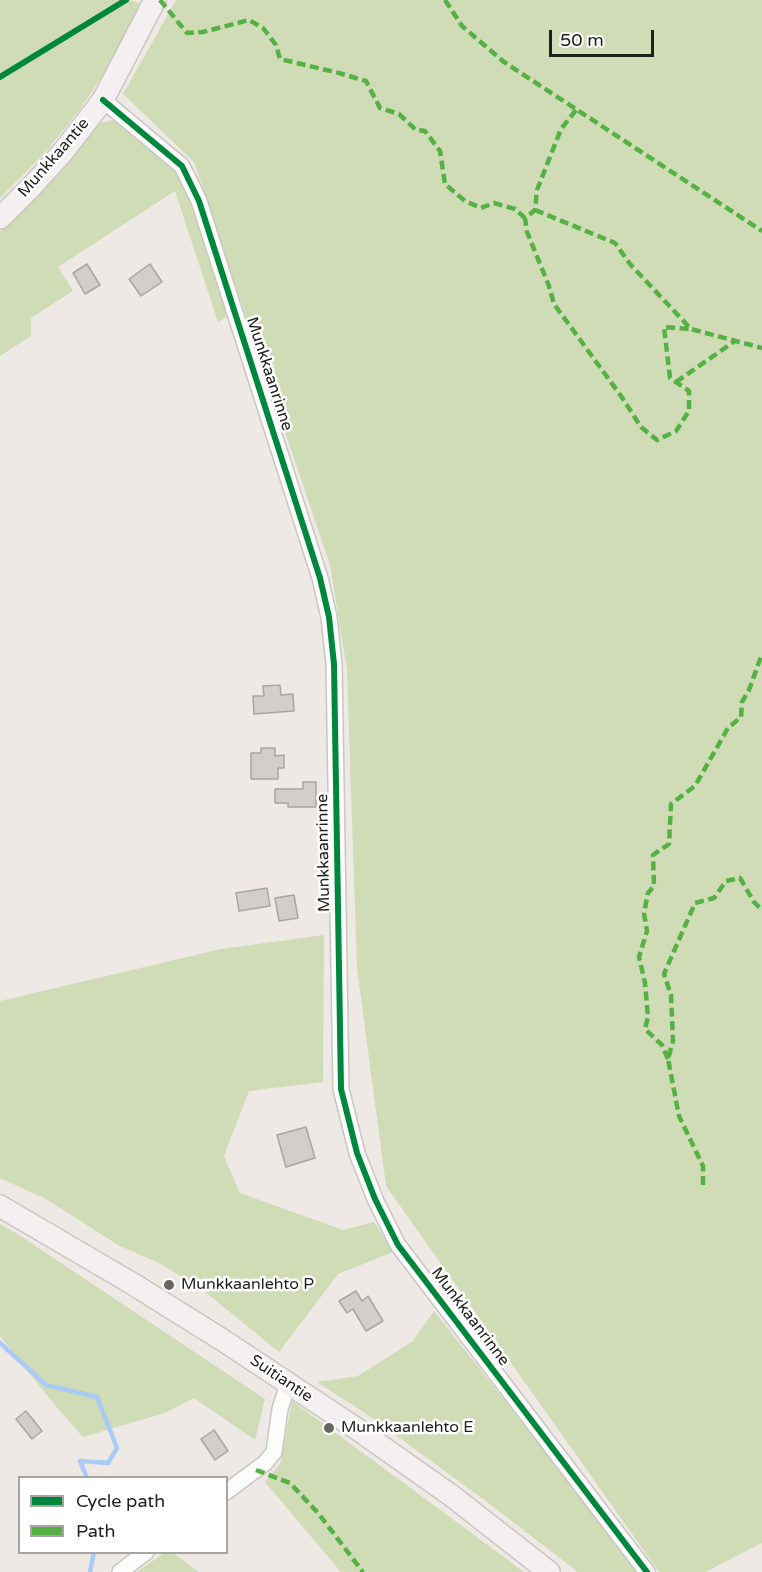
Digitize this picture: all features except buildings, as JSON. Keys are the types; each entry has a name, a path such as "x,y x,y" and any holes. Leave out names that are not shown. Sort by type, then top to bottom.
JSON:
{"main road":[{"name":"Munkkaantie","path":"0,218 62,153 103,100 155,0"},
{"name":"Suitiantie","path":"0,1206 133,1284 357,1429 452,1496 549,1572"}],"street":[{"name":"Munkkaanrinne","path":"103,100 182,166 199,201 320,578 329,617 334,664 341,1089 357,1154 398,1245 647,1572"},
{"path":"228,1491 265,1463 274,1452 280,1409 288,1384"},
{"path":"120,1572 143,1554"}],"green space":[{"path":"0,0 129,0 144,4 105,72 80,109 44,154 0,198"},
{"path":"176,0 762,0 762,1543 705,1572 659,1572 386,1186 357,968 347,670 330,565 194,162 123,94"},
{"path":"113,120 192,185 228,316 218,322 175,191 58,267 73,291 31,318 31,336 0,356 0,232 96,124"},
{"path":"324,935 323,1082 249,1091 224,1156 240,1193 343,1230 374,1222 393,1252 338,1274 279,1352 204,1291 159,1263 118,1245 46,1199 0,1178 0,1001 221,949"},
{"path":"0,1224 265,1399 255,1440 194,1398 165,1413 83,1437 0,1336"},
{"path":"434,1311 640,1572 578,1572 371,1417 317,1382 358,1376 413,1341"},
{"path":"292,1401 524,1572 341,1572 265,1482 280,1464"},
{"path":"163,1554 174,1554 199,1572 137,1572"}],"waterway":[{"path":"0,1343 46,1385 97,1397 117,1448 108,1463 80,1461 86,1476"},
{"path":"90,1572 94,1554"}],"marked path":[{"path":"160,0 187,33 203,32 249,20 263,28 276,45 280,59 366,81 380,108 399,114 416,130 425,131 440,151 445,184 465,201 481,208 494,203 515,209 525,218"},
{"path":"445,0 462,26 504,62 762,231"},
{"path":"576,110 561,129 537,190 535,210 525,218 527,232 554,304 641,427 657,440 676,431 689,411 689,391 670,378 664,327 691,329"},
{"path":"535,210 615,243 630,264 691,329 762,348"},
{"path":"676,382 735,341"},
{"path":"668,1059 662,1045 645,1029 648,1017 645,983 639,957 647,931 644,913 648,893 654,886 653,855 669,844 671,804 695,786 728,728 741,717 742,702 749,690 762,654"},
{"path":"703,1185 703,1166 679,1116 668,1059 673,1041 671,995 664,974 695,903 714,898 726,881 740,878 754,902 762,910"},
{"path":"256,1470 290,1483 318,1513 363,1572"}],"cycle path":[{"path":"0,77 126,0"},
{"path":"103,100 182,166 199,201 320,578 329,617 334,664 341,1089 357,1153 375,1199 398,1245 647,1572"}],"place":[{"name":"Munkkaanlehto P","path":"169,1285"},
{"name":"Munkkaanlehto E","path":"329,1428"}]}
